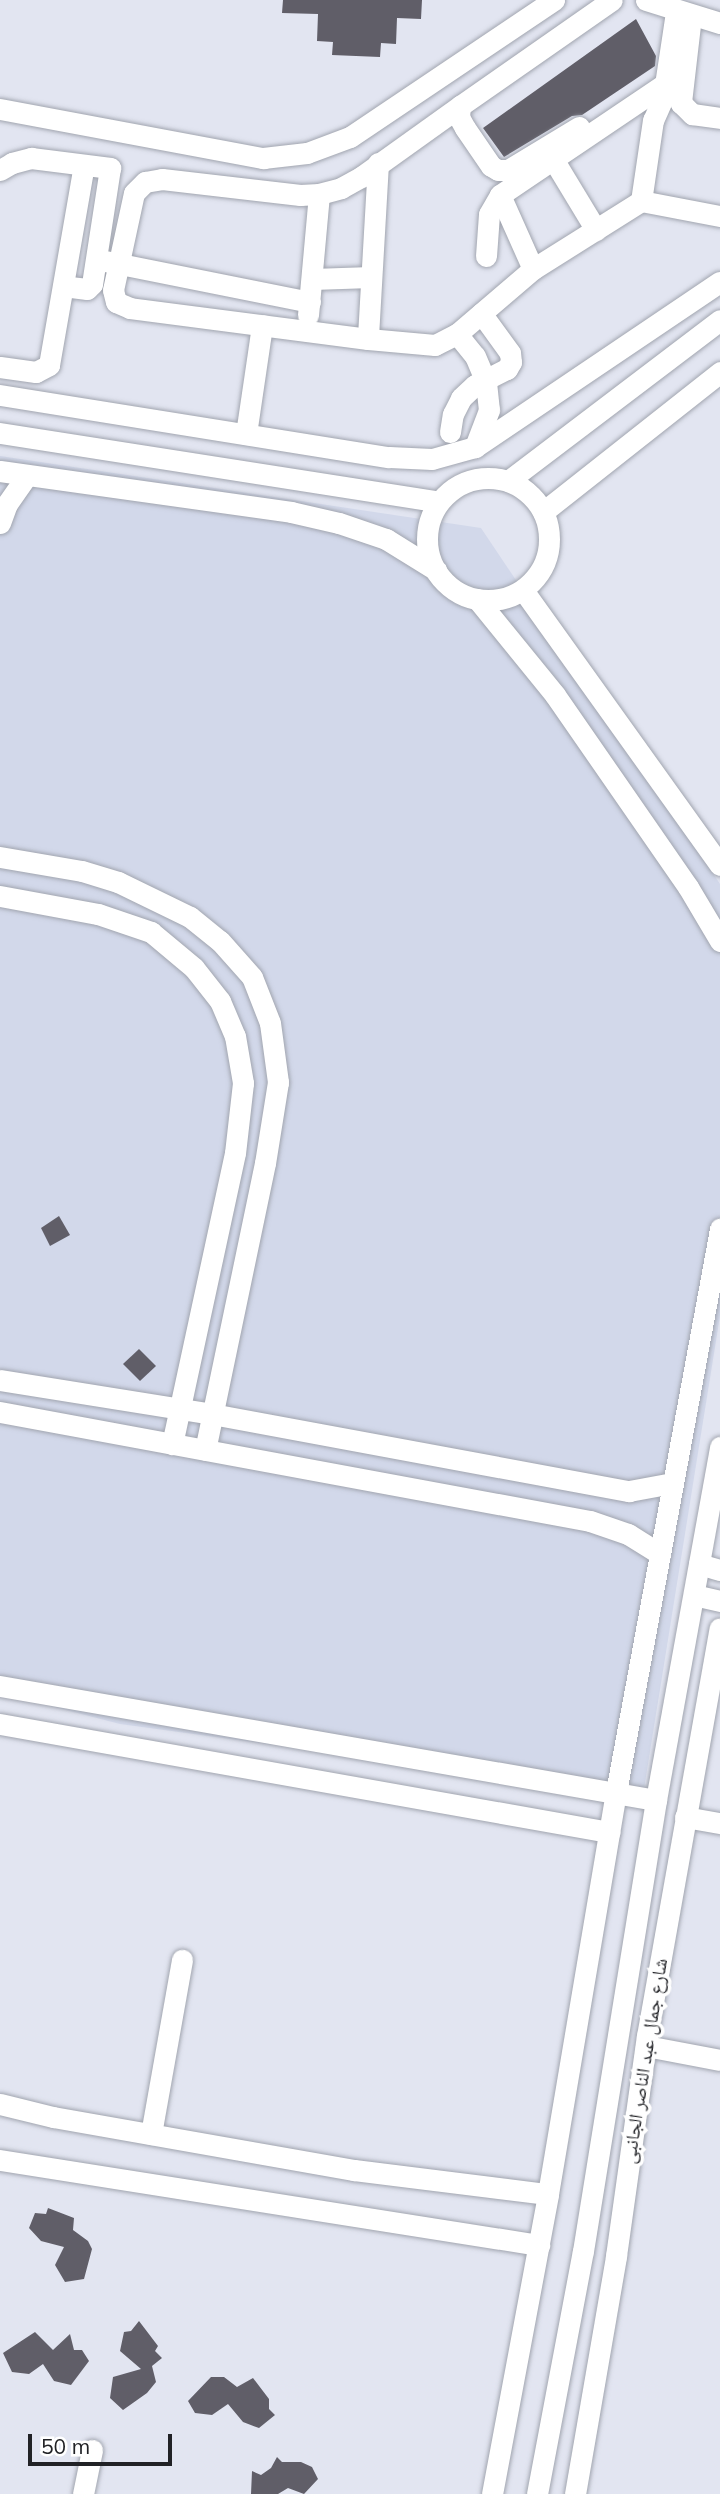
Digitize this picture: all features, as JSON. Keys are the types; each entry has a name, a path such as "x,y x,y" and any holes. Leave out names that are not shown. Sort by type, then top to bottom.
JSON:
{"street":[{"path":"0,109 263,158 307,153 349,137 554,0"},
{"path":"612,0 341,188 319,194 300,195 162,179 145,182 134,193 113,290 116,302 130,308 368,339 435,345 457,334 534,269 641,201 720,216"},
{"path":"646,0 683,14 719,19"},
{"path":"641,201 653,120 663,98 683,14"},
{"path":"683,14 681,103 692,114 720,118"},
{"path":"486,256 489,214 500,195 666,83"},
{"path":"460,106 459,117 464,128 491,166 498,170 508,170 579,127"},
{"path":"0,170 12,163 31,158 110,168 92,284 87,289 63,286"},
{"path":"553,159 596,230"},
{"path":"368,339 379,163"},
{"path":"0,367 36,372 49,365 84,165"},
{"path":"306,331 319,194"},
{"path":"500,195 534,269"},
{"path":"96,259 310,302"},
{"path":"312,279 371,277"},
{"path":"0,395 389,457 432,459 475,447 720,282"},
{"path":"450,432 453,414 461,398 475,385 486,382 507,369 511,362 510,353 481,313"},
{"path":"508,481 720,320"},
{"path":"246,434 262,325"},
{"path":"457,334 475,356 486,382 489,411 475,447"},
{"path":"543,512 720,372"},
{"path":"0,433 439,502"},
{"path":"0,471 291,512 339,523 386,539 436,569"},
{"path":"0,523 7,504 27,475"},
{"path":"489,478 508,481 523,488 543,512 549,529 547,555 536,578 523,590 501,598 477,599 460,593 446,583 436,569 429,553 427,535 431,517 439,502 453,489 471,480 489,478"},
{"path":"523,590 720,865"},
{"path":"477,599 555,695 688,887 720,941"},
{"path":"0,857 82,871 118,882 190,917 220,941 252,977 270,1023 278,1082 265,1163 205,1450"},
{"path":"0,896 97,915 151,932 194,968 220,1001 235,1036 243,1083 235,1153 172,1444"},
{"path":"494,2494 616,1792 720,1229"},
{"path":"0,1380 181,1411 212,1413 629,1491 672,1483"},
{"path":"0,1412 590,1521 628,1534 660,1554"},
{"path":"537,2494 583,2251 656,1800 720,1447"},
{"path":"699,1564 720,1570"},
{"path":"694,1595 720,1601"},
{"name":"شارع جمال عبد الناصر الجانبى","path":"575,2494 616,2256 647,2041 720,1628"},
{"path":"0,1686 656,1800"},
{"path":"54,1735 61,1698"},
{"path":"0,1724 609,1832"},
{"path":"685,1817 720,1823"},
{"path":"151,2134 182,1960"},
{"path":"617,2031 720,2060"},
{"path":"0,2104 53,2117 354,2170 548,2194"},
{"path":"0,2160 539,2245"},
{"path":"583,2251 616,2256"},
{"path":"83,2494 92,2451"}],"shaded area":[{"path":"0,456 481,528 720,884 720,1316 643,1795 120,1724 0,1693"}],"building":[{"path":"283,0 422,0 421,19 397,18 396,44 381,43 380,57 332,55 333,42 317,41 318,14 282,13"},
{"path":"636,19 656,56 655,66 582,115 572,116 504,157 483,128"},
{"path":"59,1216 70,1235 50,1246 41,1228"},
{"path":"139,1349 156,1366 140,1381 123,1364"},
{"path":"48,2208 74,2218 73,2230 88,2241 92,2249 84,2279 65,2282 55,2265 64,2247 41,2241 29,2228 35,2213 46,2214"},
{"path":"139,2321 158,2346 155,2351 162,2358 152,2366 156,2382 147,2393 123,2410 110,2398 113,2377 141,2369 120,2351 124,2332 131,2331"},
{"path":"35,2332 53,2350 70,2334 74,2350 82,2350 89,2361 71,2385 54,2381 43,2364 29,2374 12,2372 3,2353"},
{"path":"211,2377 224,2377 237,2387 253,2378 269,2399 269,2409 275,2415 259,2428 243,2422 228,2404 212,2415 195,2413 188,2401"},
{"path":"277,2457 282,2462 301,2462 312,2467 318,2479 304,2494 288,2488 278,2494 251,2494 252,2471 261,2475 271,2468"}]}
